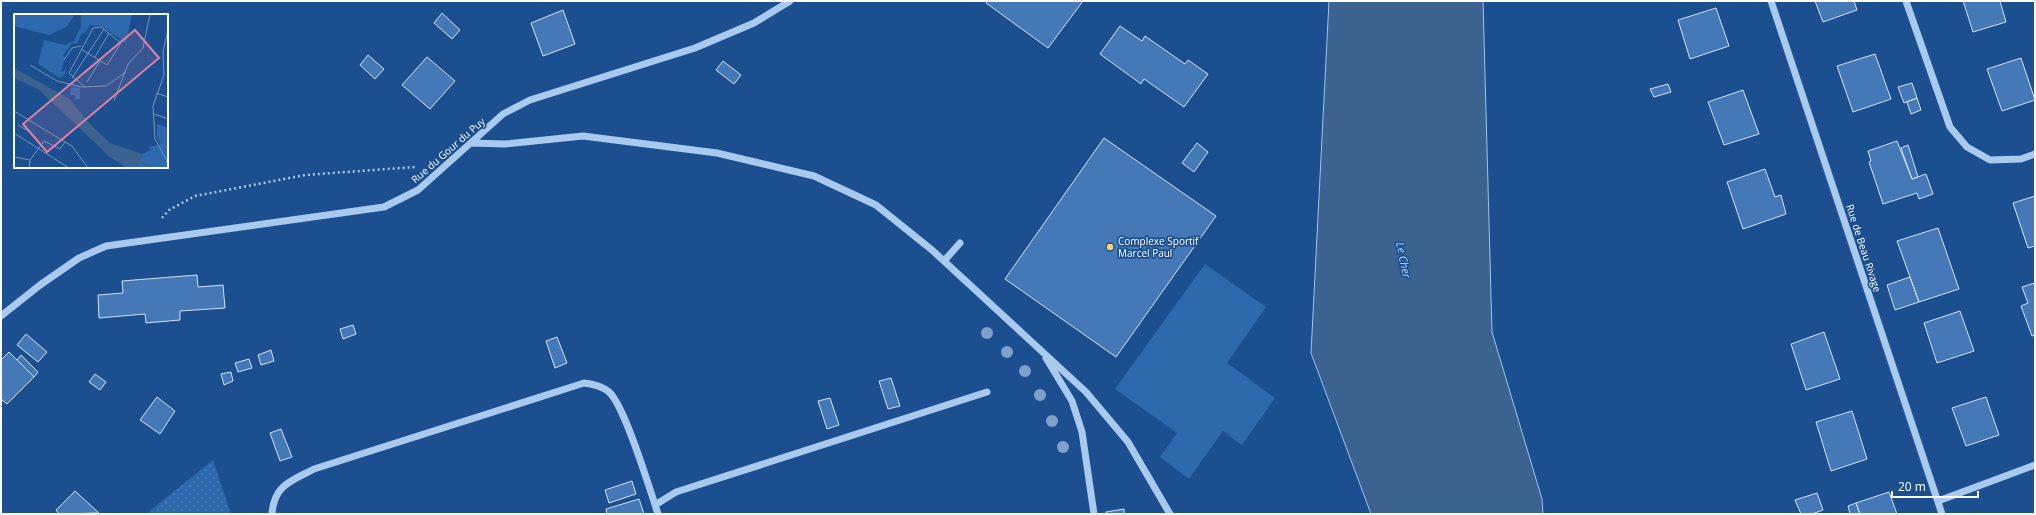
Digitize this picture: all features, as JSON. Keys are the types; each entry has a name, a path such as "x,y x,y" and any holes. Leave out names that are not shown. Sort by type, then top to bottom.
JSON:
{"street":[{"name":"Rue du Gour du Puy","path":"1,316 40,285 78,258 106,246 384,207 418,190 472,144 503,114 530,100 695,48 754,23 790,1"},
{"name":"Rue de Beau Rivage","path":"1771,1 1942,514"},
{"path":"1906,1 1950,126 1967,147 1990,160 2021,159 2035,154"},
{"path":"472,144 505,144 583,136 718,153 814,176 876,205 944,261 1086,392 1128,442 1169,513"},
{"path":"944,261 960,243"},
{"path":"1042,351 1072,401 1082,432 1094,514"},
{"path":"272,514 273,500 285,484 314,469 584,383 596,384 610,392 621,410 658,514"},
{"path":"655,505 676,492 987,392"},
{"path":"1938,501 2035,465"}],"path":[{"path":"145,241 169,210 195,196 305,175 416,166"}],"shaded area":[{"path":"1205,264 1266,307 1227,363 1275,398 1242,445 1223,431 1189,479 1160,457 1177,433 1115,389"},
{"path":"213,460 231,514 146,514"}],"water":[{"name":"Le Cher","path":"1329,1 1483,1 1492,332 1542,499 1543,514 1371,514 1311,353"}],"building":[{"path":"987,1 1083,1 1048,48 986,3"},
{"path":"1815,1 1854,1 1857,10 1823,22"},
{"path":"1963,1 2000,1 2006,22 1973,32"},
{"path":"1716,8 1729,46 1690,59 1678,20"},
{"path":"563,10 575,44 543,56 531,23"},
{"path":"442,13 460,30 452,39 434,23"},
{"path":"1120,26 1142,41 1145,36 1185,64 1188,60 1208,74 1184,107 1144,79 1141,84 1100,54"},
{"path":"1875,54 1891,99 1853,112 1837,66"},
{"path":"368,55 384,69 375,79 360,65"},
{"path":"427,57 455,81 430,109 402,85"},
{"path":"2021,58 2035,100 2002,111 1987,69"},
{"path":"723,61 741,75 734,84 716,70"},
{"path":"1912,83 1917,98 1904,103 1898,87"},
{"path":"1668,84 1671,92 1654,97 1650,89"},
{"path":"1743,90 1759,134 1724,145 1708,102"},
{"path":"1917,98 1921,110 1911,114 1907,102"},
{"name":"Complexe Sportif Marcel Paul","path":"1104,138 1216,216 1116,357 1005,279"},
{"path":"1897,141 1912,179 1926,174 1933,194 1919,199 1917,193 1883,204 1869,162 1871,161 1868,151"},
{"path":"1197,143 1208,152 1194,172 1182,163"},
{"path":"1908,145 1918,177 1912,179 1901,148"},
{"path":"1765,169 1775,197 1781,195 1786,214 1743,229 1727,182"},
{"path":"2035,196 2035,246 2028,248 2013,203"},
{"path":"1938,228 1959,289 1919,302 1897,241"},
{"path":"197,275 198,287 223,285 225,308 180,311 180,320 146,323 145,314 99,318 98,295 123,293 122,281"},
{"path":"1910,277 1919,302 1895,310 1887,285"},
{"path":"2035,283 2035,335 2032,336 2021,306 2028,303 2022,287"},
{"path":"1960,311 1974,351 1937,363 1924,323"},
{"path":"353,325 356,334 343,339 340,329"},
{"path":"1824,332 1840,379 1806,390 1791,344"},
{"path":"26,334 47,352 38,362 17,345"},
{"path":"557,337 567,363 555,368 546,341"},
{"path":"271,350 274,361 261,365 258,355"},
{"path":"9,352 34,377 7,404 1,399 1,360"},
{"path":"21,355 38,372 34,377 17,360"},
{"path":"249,359 252,368 238,372 235,363"},
{"path":"231,372 233,381 224,385 221,374"},
{"path":"95,374 106,382 100,390 89,382"},
{"path":"891,378 900,406 888,409 879,381"},
{"path":"157,397 175,411 160,434 140,420"},
{"path":"1986,397 1999,435 1966,446 1952,408"},
{"path":"830,398 839,425 827,429 818,401"},
{"path":"1852,411 1867,459 1831,471 1816,422"},
{"path":"281,429 292,457 280,461 270,433"},
{"path":"632,481 636,494 609,503 605,490"},
{"path":"75,491 99,513 59,514 56,510"},
{"path":"1889,492 1897,514 1860,514 1856,503"},
{"path":"1817,493 1823,510 1812,514 1801,514 1795,500"},
{"path":"639,499 644,514 607,514 606,509"},
{"path":"1856,503 1860,514 1850,514 1848,506"},
{"path":"1124,509 1124,514 1106,514 1106,512"}],"place":[{"name":"Complexe Sportif Marcel Paul","path":"1110,247"}]}
